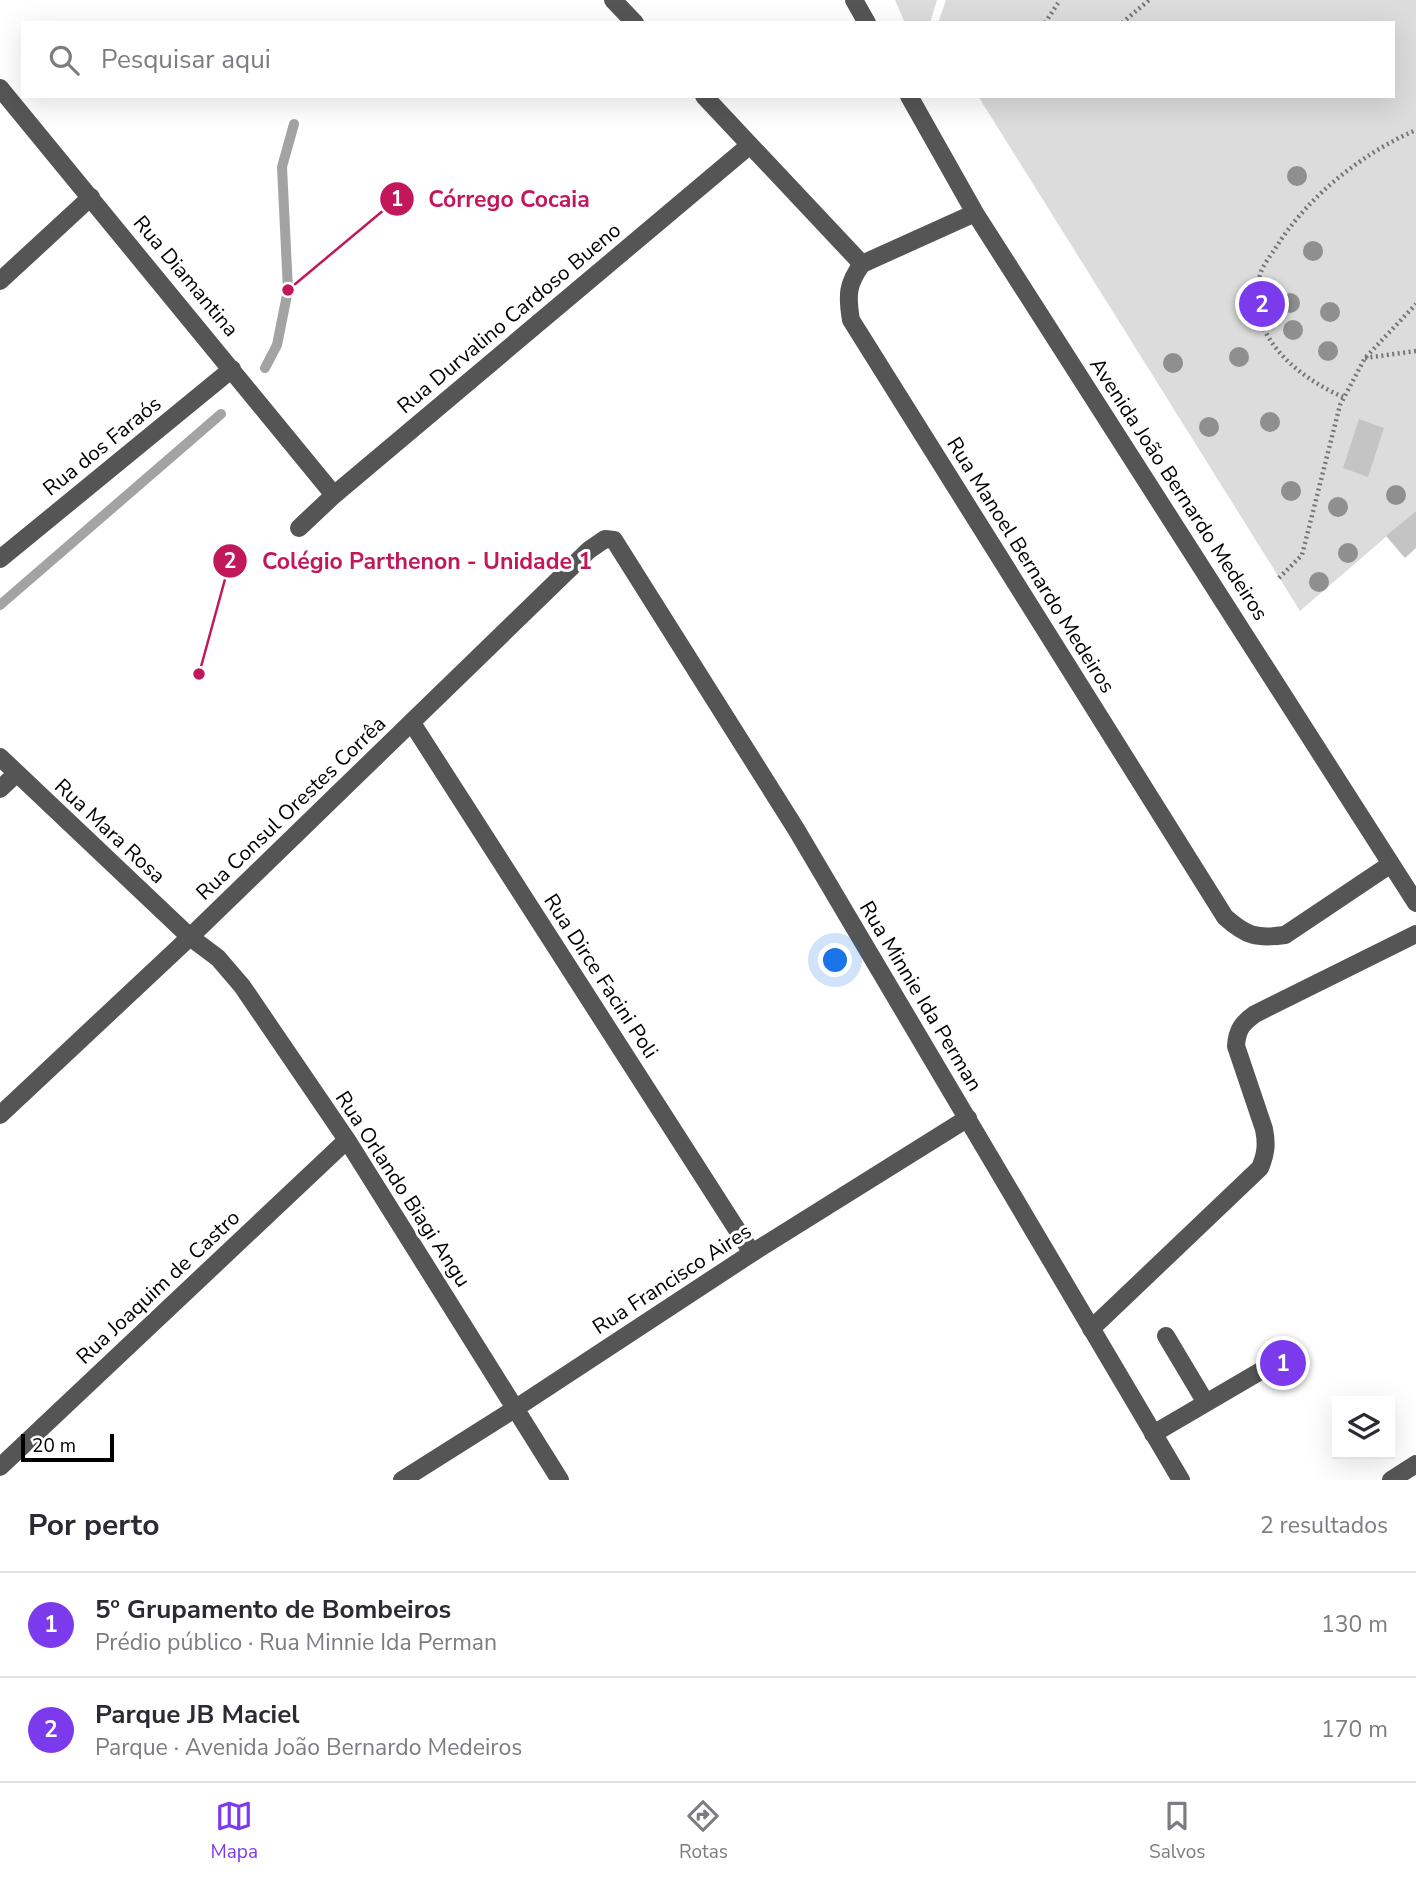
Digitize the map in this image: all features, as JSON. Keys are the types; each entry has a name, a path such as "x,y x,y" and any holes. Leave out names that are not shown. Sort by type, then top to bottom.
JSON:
{"street":[{"path":"613,0 633,21"},
{"name":"Rua Diamantina","path":"0,88 334,495"},
{"path":"706,98 862,264 975,213"},
{"name":"Avenida João Bernardo Medeiros","path":"910,98 975,213 1391,864 1410,879 1416,903"},
{"name":"Rua Durvalino Cardoso Bueno","path":"299,528 334,495 750,145"},
{"path":"0,281 91,197"},
{"name":"Rua Manoel Bernardo Medeiros","path":"862,264 853,276 848,297 851,320 1225,917 1238,929 1252,935 1266,938 1285,934 1391,864"},
{"name":"Rua dos Faraós","path":"0,559 232,369"},
{"name":"Rua Consul Orestes Corrêa","path":"0,1115 190,937 589,550 605,539 614,540"},
{"name":"Rua Minnie Ida Perman","path":"614,540 796,830 1181,1480"},
{"name":"Rua Dirce Facini Poli","path":"412,723 752,1253"},
{"name":"Rua Mara Rosa","path":"0,757 190,937"},
{"path":"0,789 16,774"},
{"path":"1091,1329 1260,1168 1266,1154 1267,1141 1236,1046 1237,1032 1244,1021 1416,934"},
{"name":"Rua Orlando Biagi Angu","path":"190,937 218,958 242,986 347,1140 560,1480"},
{"name":"Rua Francisco Aires","path":"402,1480 752,1253 968,1118"},
{"name":"Rua Joaquim de Castro","path":"0,1467 347,1140"},
{"path":"1166,1336 1206,1403"},
{"path":"1153,1434 1271,1365"},
{"path":"1391,1480 1416,1464"}],"path":[{"path":"1046,21 1060,0"},
{"path":"1124,21 1149,0"},
{"path":"1343,397 1311,381 1288,363 1260,324 1256,297 1261,271 1282,237 1317,198 1359,162 1391,141 1416,130"},
{"path":"1279,578 1302,555 1343,397 1365,358 1416,304"},
{"path":"1365,358 1416,351"}],"shaded area":[{"path":"895,0 937,0 931,21 904,21"},
{"path":"946,0 1416,0 1416,511 1300,611 979,98 1395,98 1395,21 939,21"}],"building":[{"path":"1359,419 1384,428 1368,477 1343,468"},
{"path":"1416,511 1416,548 1405,558 1386,536"}],"waterway":[{"path":"265,368 277,345 288,290 282,167 294,124"},
{"path":"0,605 221,414"}],"place":[{"name":"Córrego Cocaia","path":"288,290"},
{"name":"Parque JB Maciel","path":"1262,304"},
{"name":"Colégio Parthenon - Unidade 1","path":"199,674"},
{"name":"5º Grupamento de Bombeiros","path":"1283,1363"}]}
